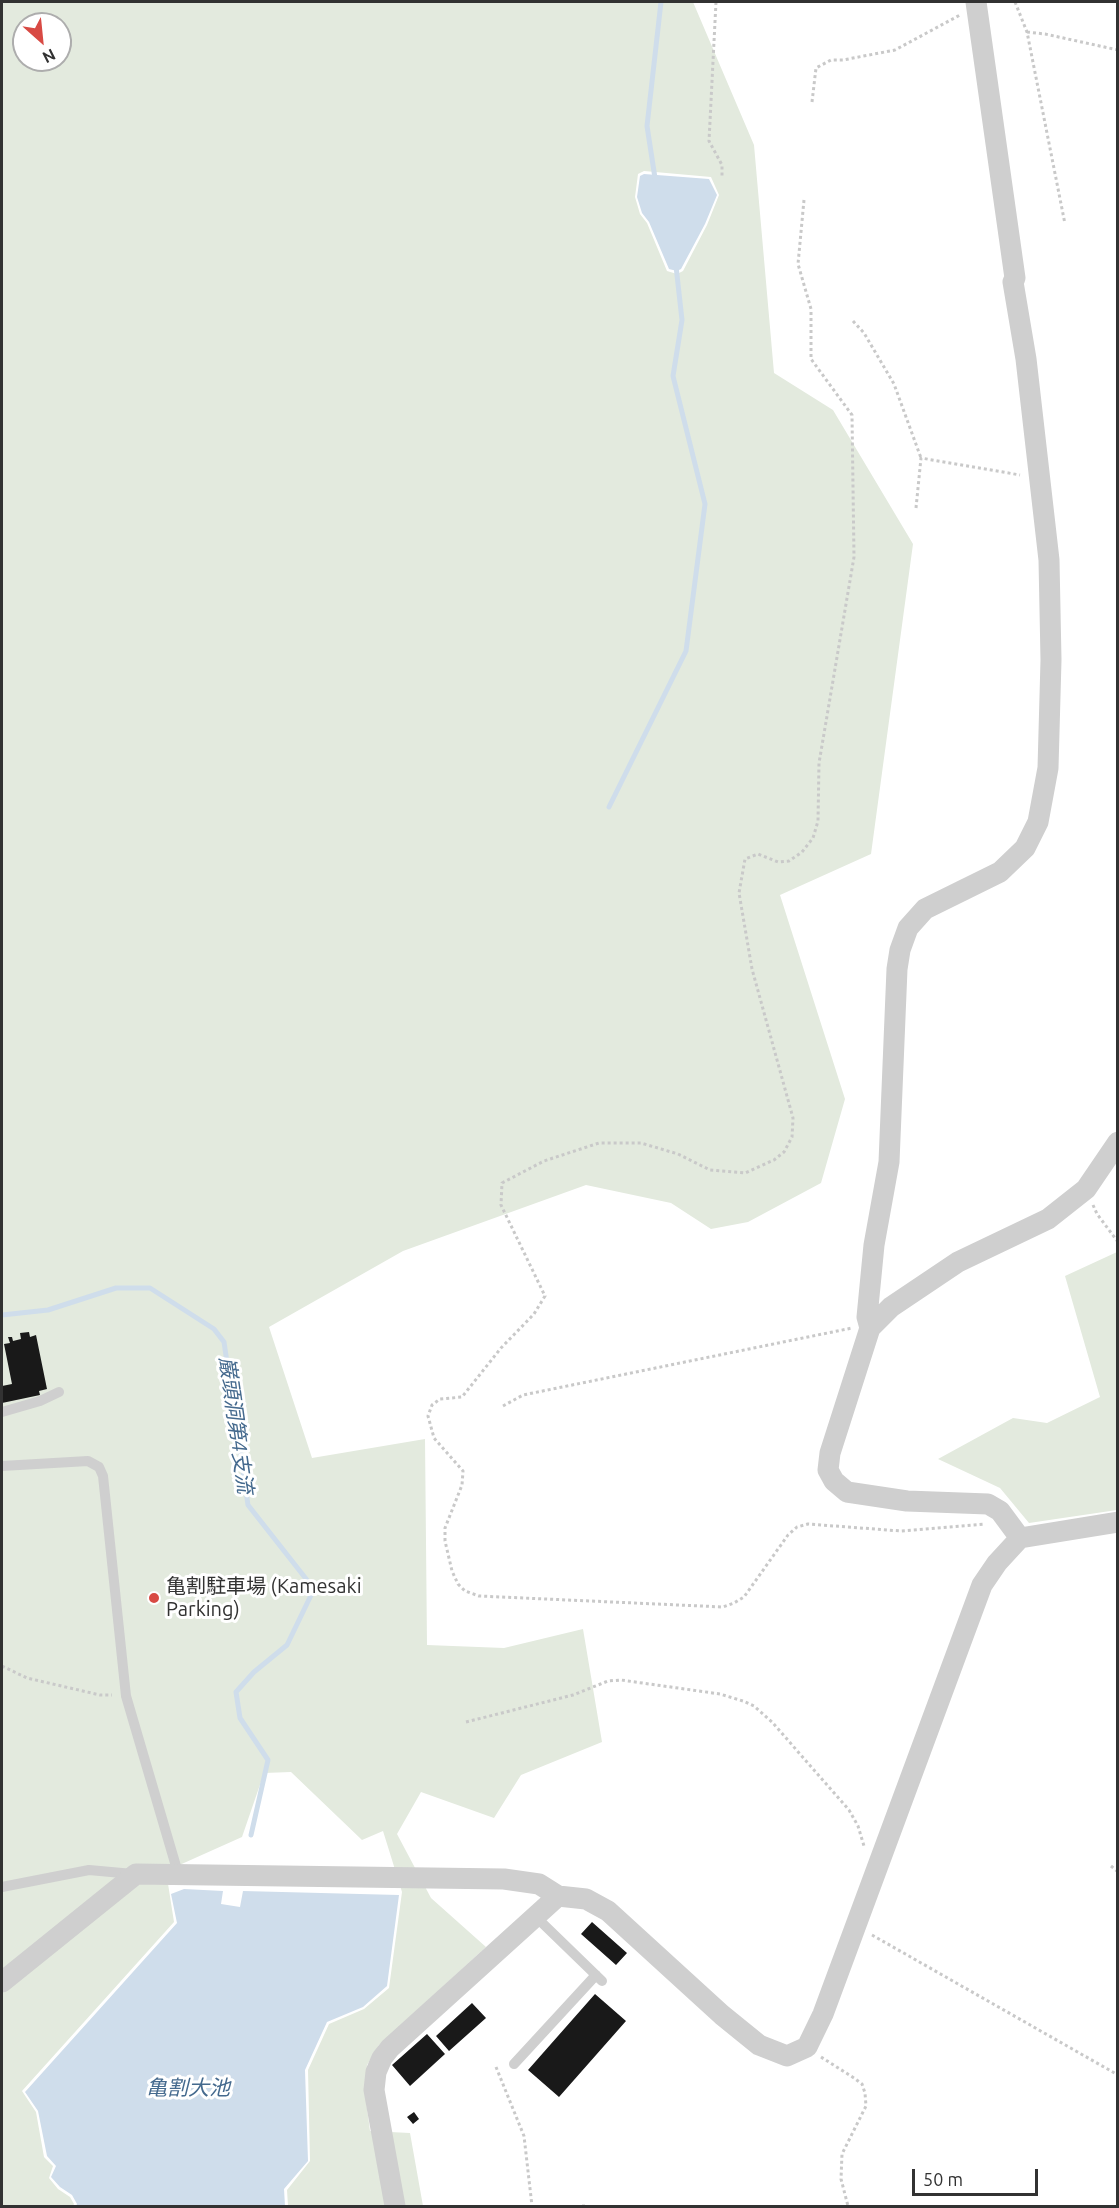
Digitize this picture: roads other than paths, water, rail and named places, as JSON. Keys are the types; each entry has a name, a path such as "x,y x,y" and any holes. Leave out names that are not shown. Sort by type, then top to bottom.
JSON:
{"street":[{"path":"870,1328 867,1317 874,1245 889,1162 900,950 909,928 925,909 1000,872 1025,848 1038,822 1048,768 1051,660 1049,560 1026,359 1013,282 1015,278 976,2"},
{"path":"1014,1530 1000,1511 988,1504 907,1502 847,1492 834,1481 828,1470 830,1453 870,1328 891,1307 958,1262 1048,1220 1086,1189 1118,1142"},
{"path":"1014,1530 1118,1522"},
{"path":"2,1982 136,1874 504,1879 539,1884 558,1896 586,1899 608,1911 722,2015 759,2045 787,2056 807,2048 823,2014 982,1586 1014,1530"},
{"path":"395,2206 374,2090 376,2072 382,2058 390,2048 558,1896"}],"lane":[{"path":"2,1412 40,1401 59,1392"},
{"path":"2,1466 88,1461 99,1467 103,1476 126,1696 177,1874"},
{"path":"2,1887 89,1870 136,1874"},
{"path":"514,2064 599,1978 535,1916"}],"water":[{"path":"644,174 709,179 717,195 705,224 681,269 677,271 669,269 649,222 642,213 637,197 640,176"},
{"name":"亀割大池","path":"184,1889 223,1891 221,1904 240,1907 243,1891 399,1895 387,1986 363,2007 327,2022 305,2070 308,2161 284,2189 285,2206 76,2206 72,2195 51,2177 56,2166 47,2156 38,2111 25,2092 177,1923 171,1894"}],"waterway":[{"path":"655,178 647,126 661,2"},
{"path":"609,807 686,651 705,504 673,376 682,320 676,266"},
{"name":"巌頭洞第4支流","path":"2,1315 48,1310 116,1288 150,1288 214,1329 224,1342 248,1505 314,1589 287,1645 254,1672 236,1692 240,1718 268,1760 251,1835"}],"place":[{"name":"亀割駐車場 (Kamesaki Parking)","path":"154,1598"}]}
